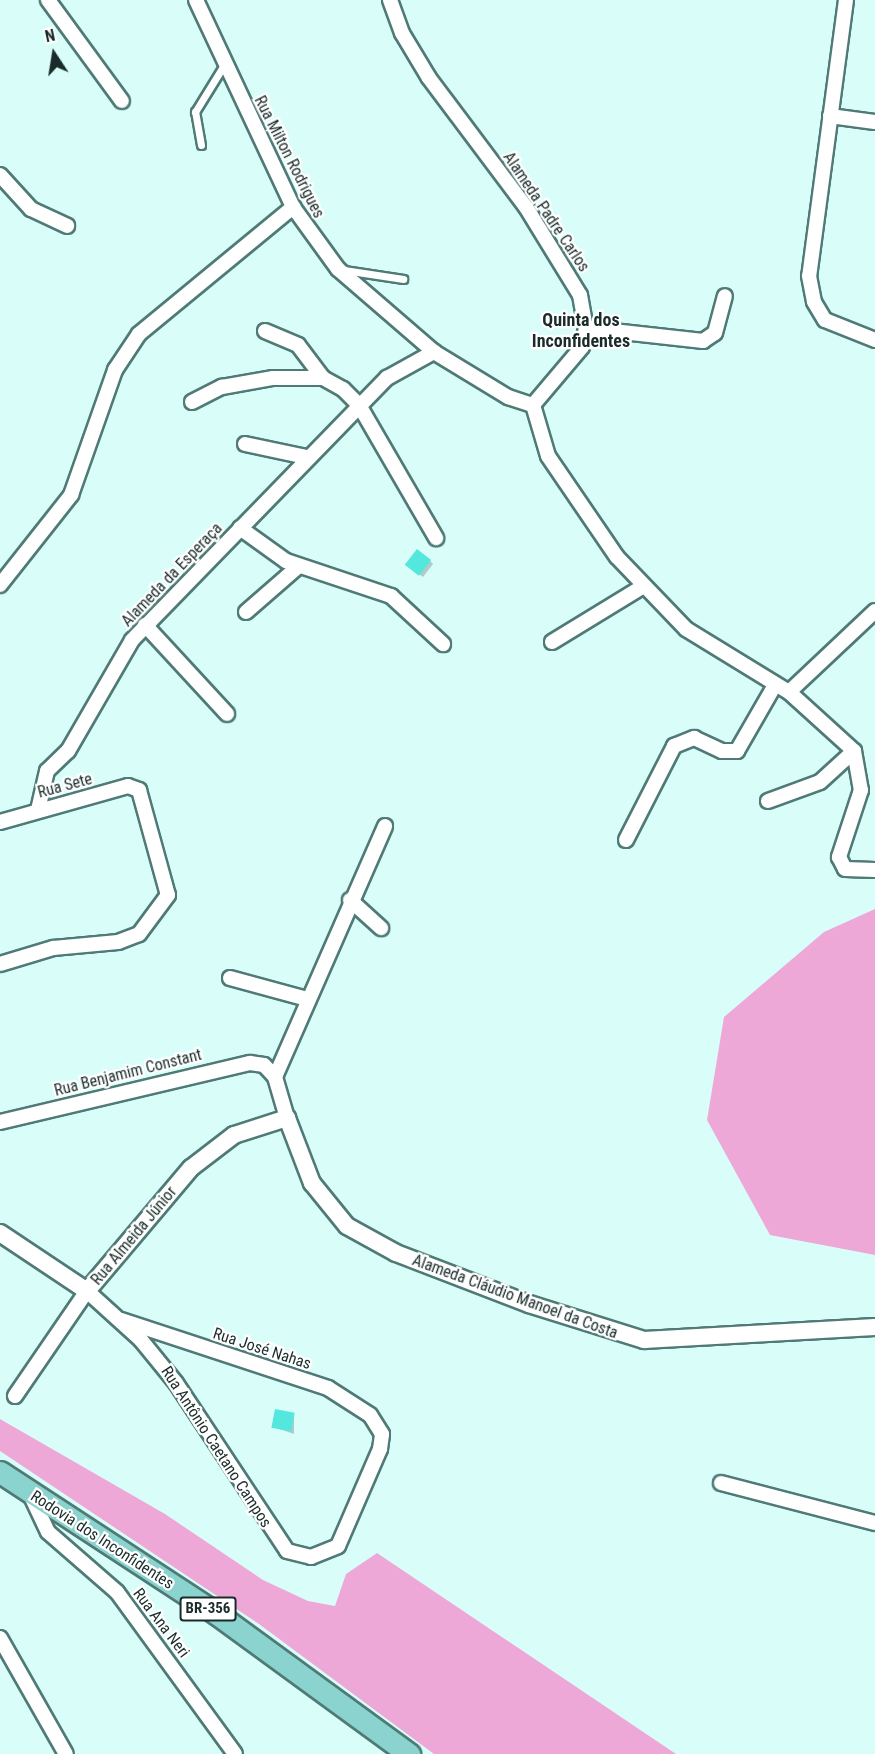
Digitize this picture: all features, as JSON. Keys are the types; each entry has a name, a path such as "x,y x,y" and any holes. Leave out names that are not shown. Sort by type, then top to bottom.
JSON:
{"main road":[{"name":"Rodovia dos Inconfidentes","path":"0,1472 30,1494 217,1614 409,1754"}],"street":[{"path":"48,0 122,101"},
{"name":"Rua Milton Rodrigues","path":"196,0 224,65 293,207 338,269 434,352 508,397 533,405"},
{"name":"Alameda Padre Carlos","path":"390,0 402,33 429,78 573,278 586,328"},
{"path":"846,0 810,258 811,291 825,320 875,340"},
{"path":"830,116 875,122"},
{"path":"0,175 31,209 67,226"},
{"path":"0,585 71,495 115,370 139,334 293,207"},
{"path":"725,296 715,333 703,341 586,328 576,356 533,405 548,456 642,587 713,650 789,692 854,750 861,790 839,857 845,869 875,870"},
{"path":"265,331 298,345 323,378 359,405 436,538"},
{"name":"Alameda da Esperaça","path":"38,810 47,771 68,751 145,625 306,457 387,378 434,352"},
{"path":"192,402 243,382 323,378"},
{"path":"245,444 306,457"},
{"path":"240,528 300,566 391,596 443,644"},
{"path":"246,612 300,566"},
{"path":"552,642 642,587"},
{"path":"789,692 875,610"},
{"path":"145,625 227,714"},
{"path":"627,840 674,746 694,738 722,751 736,751 776,685"},
{"path":"768,801 820,782 854,750"},
{"name":"Rua Sete","path":"0,822 128,786 139,790 168,895 139,934 53,948 0,964"},
{"path":"275,1077 350,900 385,826"},
{"path":"350,900 381,928"},
{"path":"230,978 307,999"},
{"name":"Alameda Cláudio Manoel da Costa","path":"264,1065 275,1077 287,1118 312,1183 347,1226 396,1253 538,1307 644,1340 875,1327"},
{"name":"Rua Benjamim Constant","path":"0,1122 220,1068 264,1065"},
{"name":"Rua Almeida Júnior","path":"15,1396 87,1291 205,1156 234,1135 287,1118"},
{"name":"Rua Antônio Caetano Campos","path":"0,1233 87,1291 121,1320 182,1391 263,1520 294,1555 323,1554 344,1540 380,1449 380,1428"},
{"name":"Rua José Nahas","path":"121,1320 328,1388 363,1407 380,1428"},
{"path":"721,1483 875,1523"},
{"name":"Rua Ana Neri","path":"30,1494 48,1532 117,1592 235,1754"},
{"path":"0,1638 66,1754"}],"lane":[{"path":"201,145 195,112 224,65"},
{"path":"338,269 403,279"}],"shaded area":[{"path":"875,909 875,1255 770,1235 707,1120 724,1017 824,932"},
{"path":"0,1419 165,1514 263,1580 308,1601 335,1606 346,1574 377,1553 676,1754 434,1754 259,1624 0,1451"}],"building":[{"path":"417,549 431,560 419,576 405,565"},
{"path":"275,1409 295,1413 291,1431 271,1428"}],"district":[{"name":"Quinta dos Inconfidentes","path":"581,331"}]}
